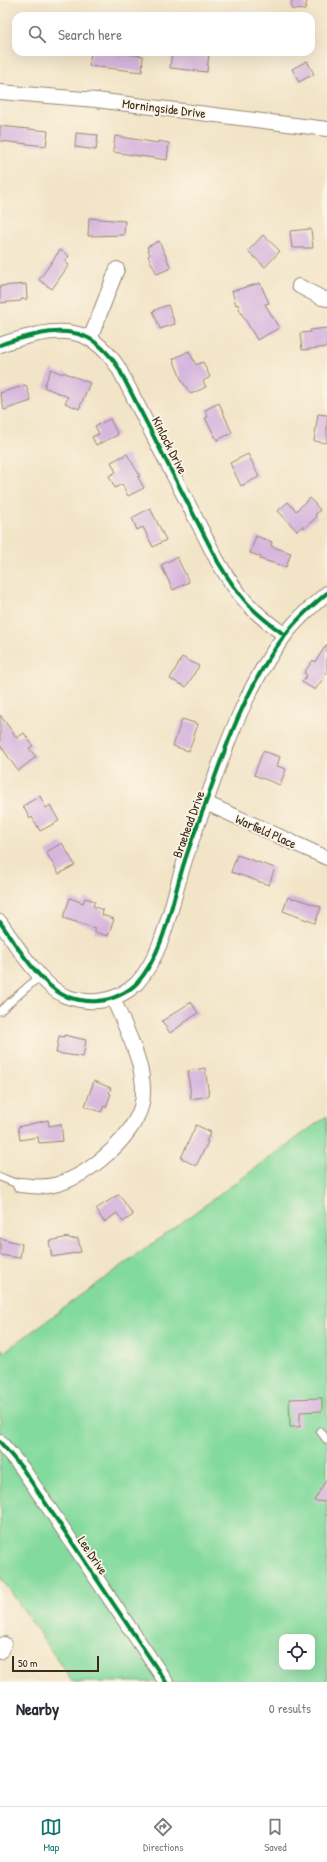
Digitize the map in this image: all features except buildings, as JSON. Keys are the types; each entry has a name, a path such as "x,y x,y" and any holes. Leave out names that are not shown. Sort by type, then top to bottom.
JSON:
{"street":[{"name":"Morningside Drive","path":"0,92 96,100 327,129"},
{"path":"90,338 117,269"},
{"path":"299,286 327,299"},
{"name":"Kinlock Drive","path":"0,345 24,337 46,333 69,332 79,333 90,338 110,355 118,367 218,562 232,586 249,608 263,620 285,635"},
{"name":"Braehead Drive","path":"0,922 26,958 41,975 57,991 77,1000 92,1001 113,998 126,992 137,983 154,956 173,907 185,860 206,804 238,721 262,670 285,635 310,608 327,593"},
{"name":"Warfield Place","path":"206,804 327,858"},
{"path":"20,1185 39,1187 54,1185 73,1178 104,1158 123,1137 137,1118 143,1095 142,1078 139,1064 113,998"},
{"name":"Lee Drive","path":"0,1442 22,1468 166,1682"}],"lane":[{"path":"0,1011 41,975"},
{"path":"0,1177 20,1185"},
{"path":"320,1431 327,1440"}],"green space":[{"path":"327,1116 327,1682 73,1682 0,1576 0,1347 4,1352"}],"cycle path":[{"path":"0,345 39,334 52,332 75,333 94,341 110,356 118,367 218,562 247,603 264,619 285,635"},
{"path":"0,922 38,974 56,991 65,996 86,1001 103,1000 114,998 124,993 137,983 147,970 161,941 190,846 230,737 249,694 260,673 285,635 300,618 327,593"},
{"path":"0,1442 22,1468 166,1682"}]}
